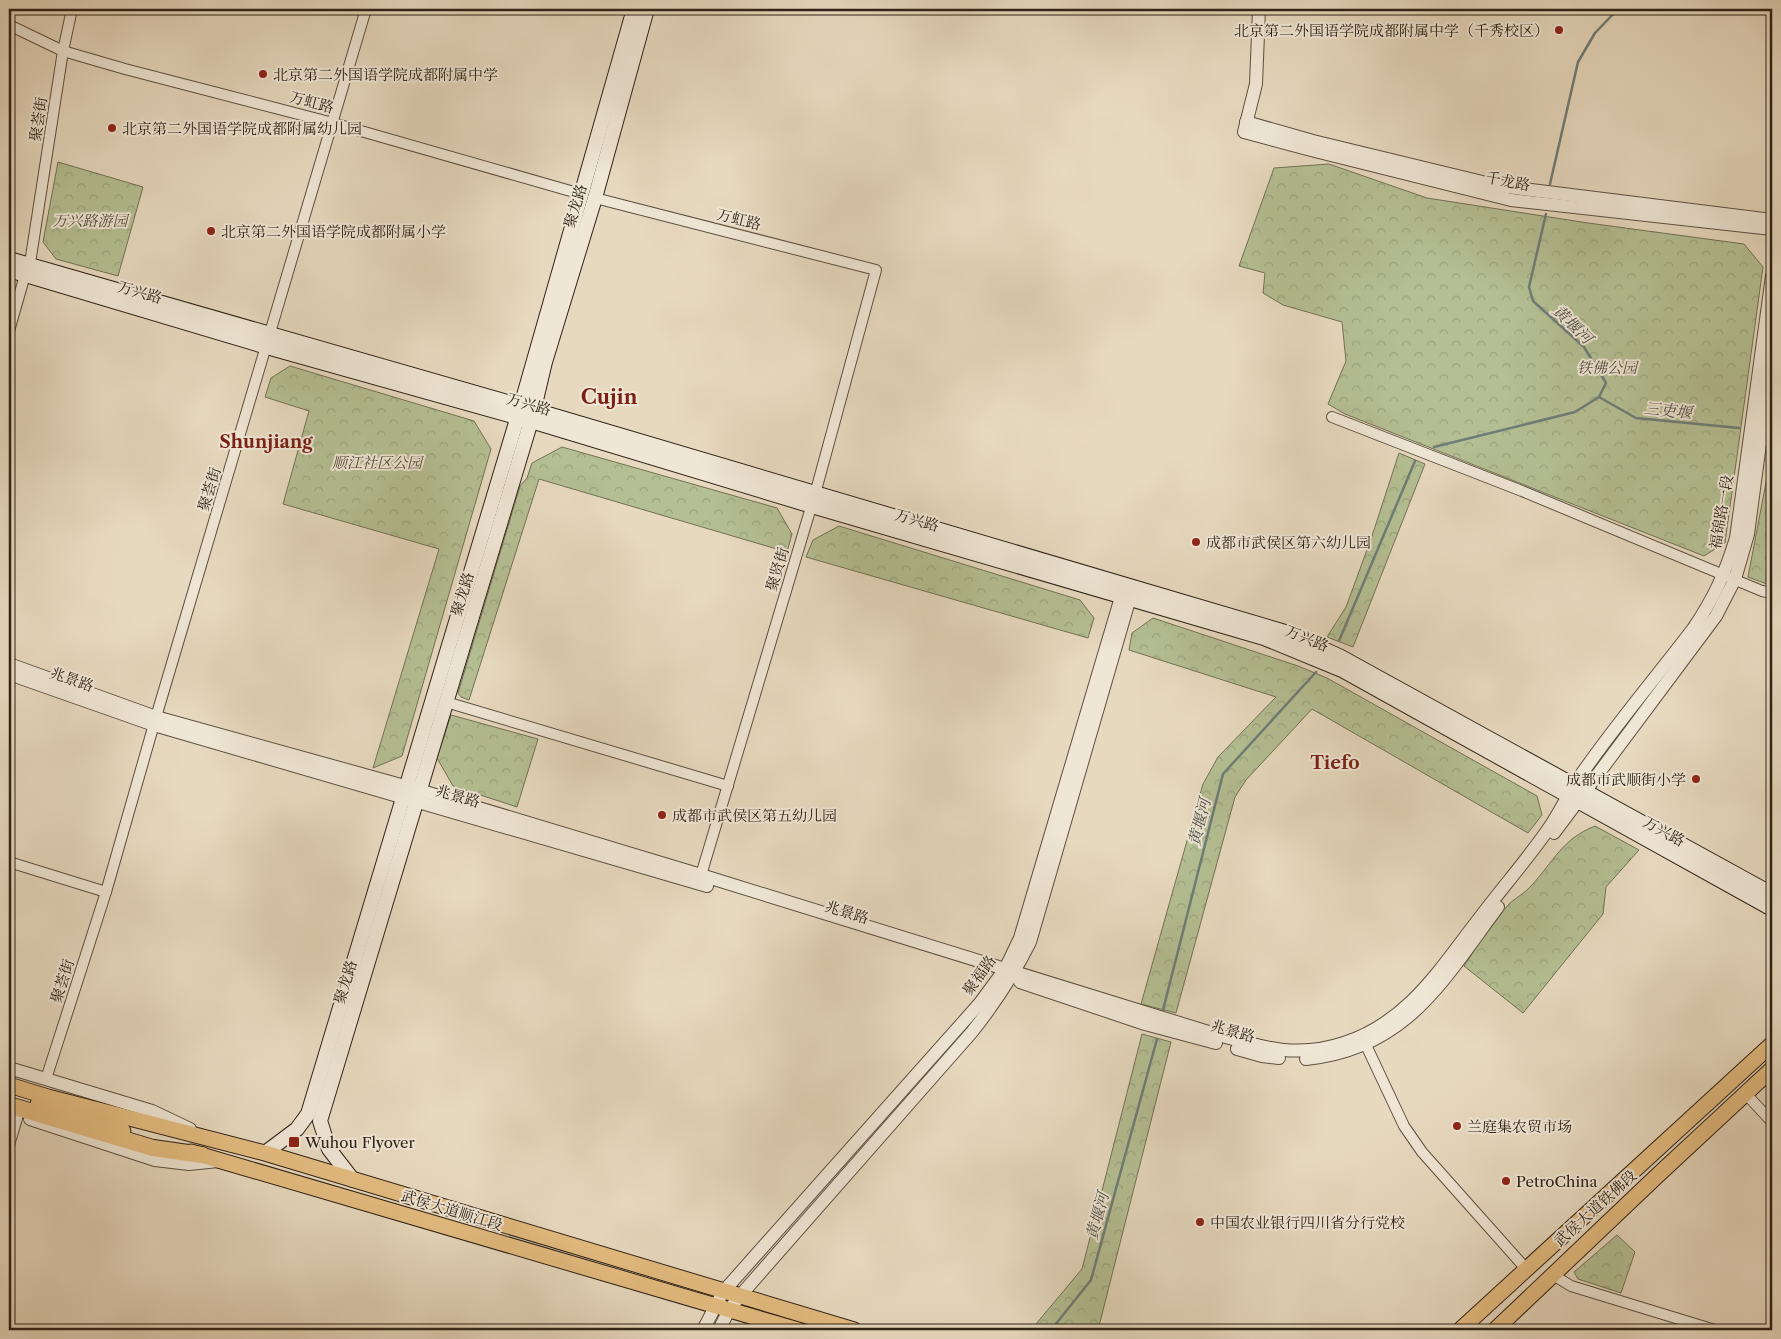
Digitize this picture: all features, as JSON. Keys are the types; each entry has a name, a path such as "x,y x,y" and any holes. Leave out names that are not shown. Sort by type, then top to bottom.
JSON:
{"highway":[{"path":"12,1111 45,1106 154,1148 202,1155"}],"main road":[{"name":"聚龙路","path":"353,1180 329,1149 320,1121 411,794 446,702 526,414 580,194 634,9"},
{"name":"聚龙路","path":"265,1153 297,1129 308,1114 411,794 526,414 545,362 595,198 647,9"},
{"path":"9,257 28,269"},
{"name":"万兴路","path":"9,272 28,269 526,414 1127,592 1264,638 1334,667 1577,793 1772,909"},
{"path":"1577,793 1772,894"},
{"name":"武侯大道铁佛段","path":"1460,1330 1772,1044"},
{"name":"武侯大道铁佛段","path":"1495,1330 1772,1069"},
{"path":"9,1085 45,1106"},
{"path":"9,1096 45,1106"},
{"name":"武侯大道顺江段","path":"45,1106 203,1137 265,1153 854,1330"},
{"name":"武侯大道顺江段","path":"202,1155 798,1330"},
{"path":"630,1280 633,1264"}],"street":[{"name":"聚荟街","path":"9,331 28,269 63,51 72,9"},
{"name":"聚荟街","path":"46,1079 106,892 366,9"},
{"path":"1245,127 1256,84 1259,9"},
{"name":"万虹路","path":"9,25 63,51 333,123 580,194"},
{"name":"千龙路","path":"1245,127 1314,141 1499,186 1772,220"},
{"name":"千龙路","path":"1245,127 1312,150 1511,200 1772,229"},
{"name":"万虹路","path":"595,198 876,270"},
{"name":"聚贤街","path":"701,875 813,500 876,270"},
{"name":"福锦路一段","path":"1730,576 1772,276"},
{"name":"福锦路一段","path":"1577,793 1716,616 1748,534 1772,353"},
{"path":"1332,417 1522,491 1772,593"},
{"name":"聚福路","path":"722,1308 723,1292 1008,974 1127,592"},
{"name":"兆景路","path":"9,664 155,721"},
{"name":"兆景路","path":"9,674 155,721 701,875 1008,974 1145,1024 1262,1056 1296,1060 1328,1056 1349,1050 1387,1033 1410,1017 1437,989 1577,793"},
{"path":"446,702 728,786"},
{"name":"兆景路","path":"411,794 700,883 1008,974 1268,1049 1294,1051 1345,1043 1382,1025 1398,1014 1430,984 1577,793"},
{"path":"9,862 106,892"},
{"path":"703,1330 722,1308 739,1296 972,1032 990,1009 1008,974"},
{"path":"1365,1043 1404,1126 1422,1152 1526,1270"},
{"path":"9,1068 152,1111 190,1128 203,1137"},
{"path":"1746,1094 1772,1122"},
{"path":"9,1145 12,1111 155,1160 189,1164 221,1161"},
{"path":"1553,1275 1571,1286 1716,1330"},
{"path":"719,1330 722,1308"}],"green space":[{"name":"万兴路游园","path":"58,162 143,187 118,276 56,259 43,242"},
{"name":"铁佛公园","path":"1329,164 1427,198 1588,223 1744,244 1763,267 1725,543 1704,556 1345,414 1328,404 1346,361 1342,322 1283,305 1263,293 1265,273 1239,266 1274,168"},
{"name":"顺江社区公园","path":"290,366 474,421 491,449 402,756 373,768 439,549 283,504 309,411 265,397 271,378"},
{"path":"562,447 777,508 792,534 787,552 539,479 469,700 461,697 458,693 520,486 527,478 532,463"},
{"path":"1772,451 1772,586 1748,577"},
{"path":"1399,453 1425,464 1353,647 1327,637 1346,607 1371,539"},
{"path":"839,526 1080,600 1094,618 1088,638 806,557 813,540"},
{"path":"1153,618 1298,666 1327,678 1537,796 1542,815 1528,833 1312,709 1246,780 1235,797 1176,1013 1141,1004 1203,784 1218,757 1276,697 1129,650 1132,633"},
{"path":"451,715 538,739 517,807 453,786 437,758"},
{"path":"1595,826 1639,850 1606,887 1603,914 1523,1013 1464,966 1503,910 1529,888 1566,844 1574,837"},
{"path":"1142,1034 1171,1042 1098,1330 1031,1330 1082,1269"},
{"path":"1617,1235 1635,1252 1621,1293 1578,1279 1574,1272"}],"waterway":[{"name":"黄堰河","path":"1550,184 1578,62 1595,33 1618,9"},
{"name":"黄堰河","path":"1434,447 1575,412 1599,397 1606,383 1584,347 1533,301 1529,287 1546,214"},
{"name":"三吏堰","path":"1599,397 1636,418 1739,428"},
{"name":"黄堰河","path":"1339,641 1415,461"},
{"name":"黄堰河","path":"1163,1010 1223,774 1316,672"},
{"name":"黄堰河","path":"1051,1330 1091,1280 1157,1039"}],"place":[{"name":"北京第二外国语学院成都附属中学（千秀校区）","path":"1559,30"},
{"name":"北京第二外国语学院成都附属中学","path":"263,74"},
{"name":"北京第二外国语学院成都附属幼儿园","path":"112,128"},
{"name":"北京第二外国语学院成都附属小学","path":"211,231"},
{"name":"成都市武侯区第六幼儿园","path":"1196,542"},
{"name":"成都市武顺街小学","path":"1696,779"},
{"name":"成都市武侯区第五幼儿园","path":"662,815"},
{"name":"兰庭集农贸市场","path":"1457,1126"},
{"name":"Wuhou Flyover","path":"294,1142"},
{"name":"PetroChina","path":"1506,1181"},
{"name":"中国农业银行四川省分行党校","path":"1200,1222"}],"district":[{"name":"Cujin","path":"609,397"},
{"name":"Shunjiang","path":"266,442"},
{"name":"Tiefo","path":"1335,763"}]}
